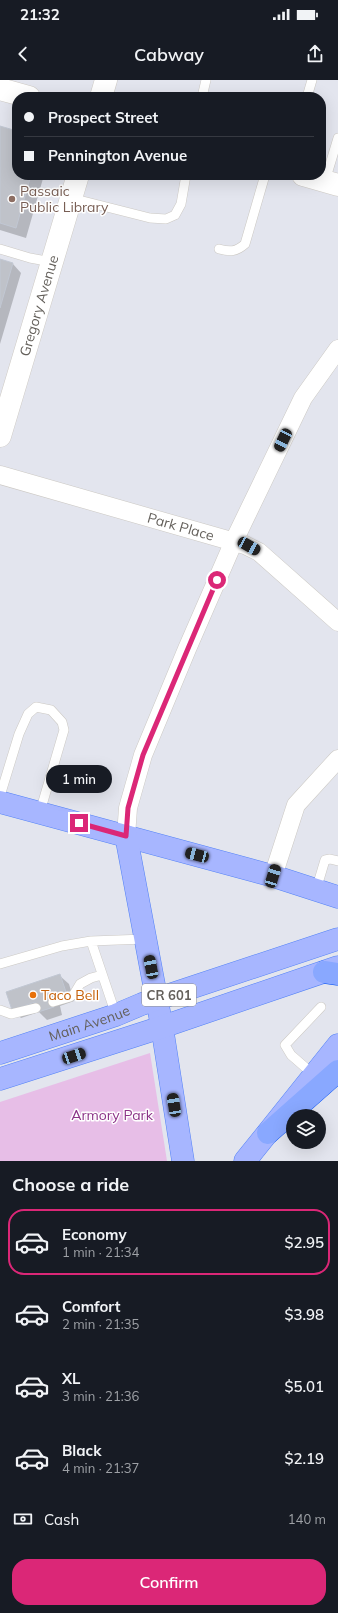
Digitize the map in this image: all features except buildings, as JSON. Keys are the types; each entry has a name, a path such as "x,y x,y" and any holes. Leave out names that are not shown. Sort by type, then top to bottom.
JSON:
{"highway":[{"path":"268,1133 338,1071"}],"main road":[{"path":"0,802 273,876 338,897"},
{"path":"126,836 162,1027 183,1161"},
{"name":"Main Avenue","path":"0,1053 338,939"},
{"name":"Main Avenue","path":"0,1079 335,972"},
{"path":"245,1161 338,1045"}],"street":[{"path":"102,92 106,80"},
{"path":"0,89 12,92"},
{"name":"Gregory Avenue","path":"0,436 76,180"},
{"path":"320,180 331,183"},
{"path":"126,836 128,808 143,755 187,649 234,541 303,398 338,348"},
{"name":"Park Place","path":"0,475 245,545 259,552 338,622"},
{"path":"273,876 296,805 338,759"}],"lane":[{"path":"203,92 206,80"},
{"path":"308,92 312,80"},
{"path":"331,183 338,138"},
{"path":"71,198 150,218 166,219 175,215 181,204 185,180"},
{"path":"219,249 229,252 235,251 245,244 264,180"},
{"path":"0,249 30,258 52,262"},
{"path":"0,796 28,714 36,707 51,710 62,722 64,730 40,812"},
{"path":"316,890 325,860 330,859 338,861"},
{"path":"0,964 62,946 91,941 146,939"},
{"path":"91,941 116,1015"},
{"path":"53,1002 70,997 74,994 80,984 91,978 102,975"},
{"path":"314,1075 291,1055 286,1044 320,1007"},
{"path":"0,1010 11,1014 36,1008"}],"green space":[{"name":"Armory Park","path":"150,1053 167,1161 0,1161 0,1102"}],"place":[{"name":"Passaic Public Library","path":"12,199"},
{"name":"Taco Bell","path":"33,995"}],"route":[{"path":"79,823 126,836 128,808 143,755 217,580"}]}
